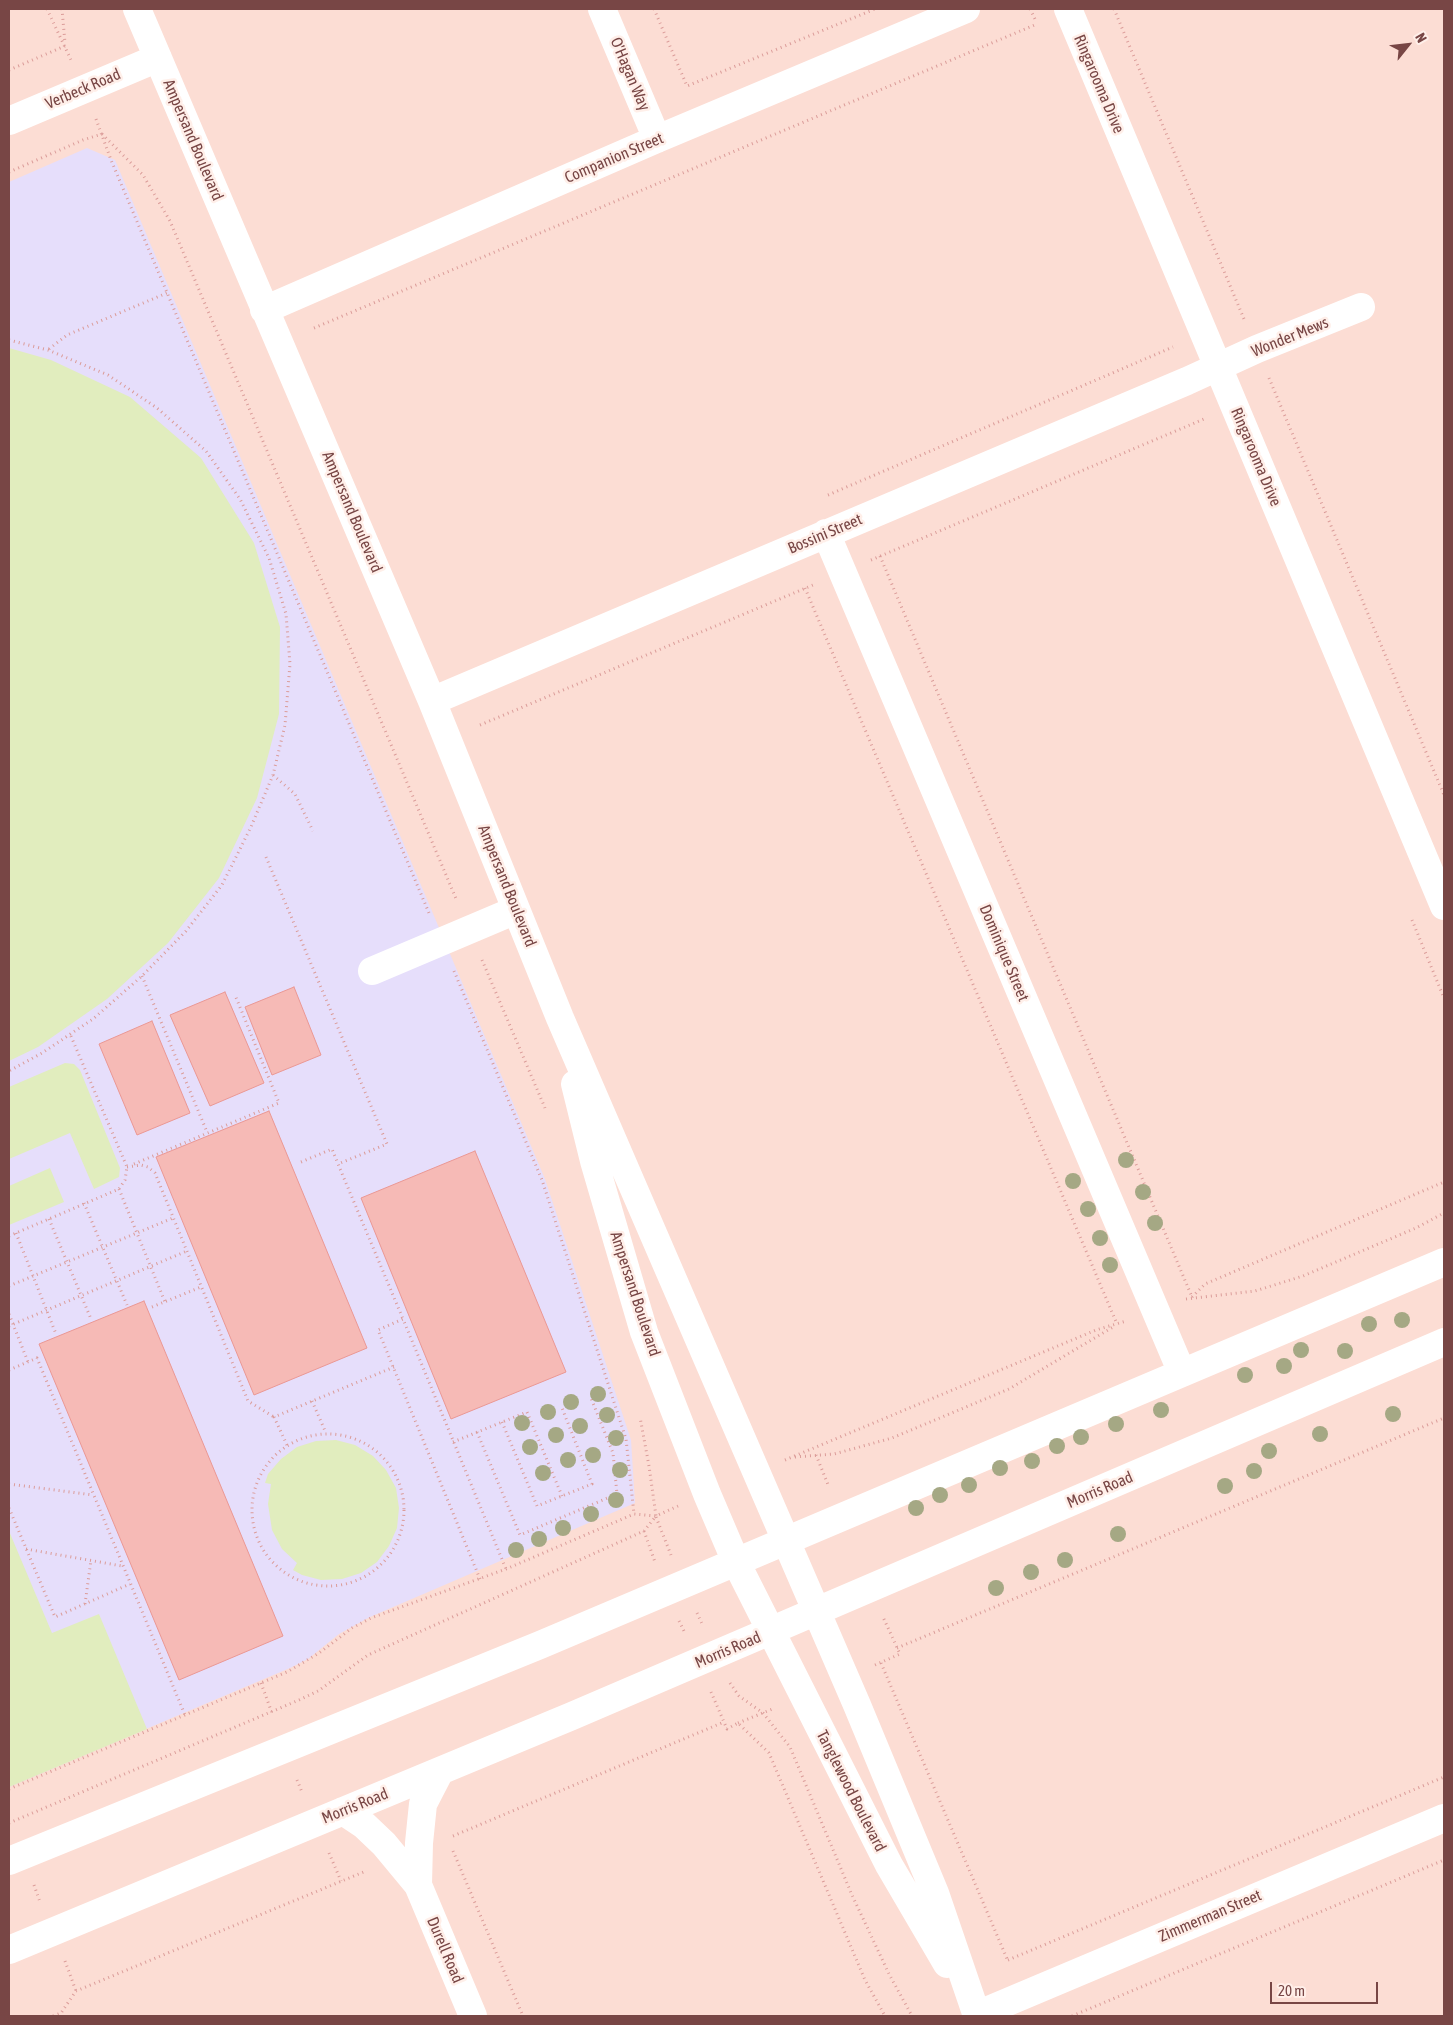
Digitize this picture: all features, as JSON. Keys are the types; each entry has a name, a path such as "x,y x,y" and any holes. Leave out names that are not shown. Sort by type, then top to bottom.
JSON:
{"street":[{"name":"Ampersand Boulevard","path":"137,9 432,700 560,1018 785,1541"},
{"name":"O'Hagan Way","path":"602,9 657,139"},
{"name":"Companion Street","path":"264,310 657,139 966,9"},
{"name":"Ringarooma Drive","path":"1068,9 1444,906"},
{"name":"Verbeck Road","path":"9,121 158,58"},
{"name":"Wonder Mews","path":"1219,367 1257,349 1361,307"},
{"name":"Bossini Street","path":"432,700 1219,367"},
{"name":"Dominique Street","path":"826,533 1182,1373"},
{"path":"372,971 516,910"},
{"name":"Ampersand Boulevard","path":"560,1018 594,1161 644,1332 707,1494 736,1562"},
{"path":"9,1861 736,1562 1444,1262"},
{"name":"Morris Road","path":"9,1950 707,1659 1444,1342"},
{"name":"Tanglewood Boulevard","path":"785,1541 857,1705 935,1893 977,2016"},
{"name":"Tanglewood Boulevard","path":"736,1562 889,1865 977,2016"},
{"path":"407,1855 424,1804 440,1771"},
{"name":"Durell Road","path":"343,1811 407,1855 473,2016"},
{"name":"Zimmerman Street","path":"977,2016 1444,1818"}],"path":[{"path":"47,9 65,46"},
{"path":"62,9 65,46"},
{"path":"654,9 687,86 875,9"},
{"path":"1114,9 1444,795"},
{"path":"314,328 1038,24"},
{"path":"9,70 65,46"},
{"path":"9,172 83,140 102,134"},
{"path":"102,134 111,160 542,1180 626,1439 634,1514"},
{"path":"102,134 143,175 170,221 549,1116"},
{"path":"48,350 67,335 167,293"},
{"path":"9,340 48,350 108,375 156,408 206,451 240,499 269,558 286,614 290,664 286,716 273,775 250,829 222,885 186,930 142,976 93,1019 42,1053 9,1071"},
{"path":"880,556 1192,1297"},
{"path":"806,588 1117,1324"},
{"path":"273,775 295,794 313,831"},
{"path":"266,857 388,1144 338,1164"},
{"path":"142,976 206,1132"},
{"path":"127,1167 206,1132 279,1103 235,996"},
{"path":"9,1236 118,1189 125,1180 127,1167 70,1034"},
{"path":"301,1162 332,1149 506,1569"},
{"path":"127,1167 141,1165 155,1172 248,1401 274,1417 288,1445"},
{"path":"1192,1297 1205,1284 1444,1182"},
{"path":"118,1189 165,1302"},
{"path":"84,1204 127,1305"},
{"path":"1192,1297 1255,1291 1303,1276 1416,1228 1444,1213"},
{"path":"9,1286 173,1218"},
{"path":"49,1219 91,1319"},
{"path":"16,1233 56,1334"},
{"path":"11,1325 186,1251"},
{"path":"152,1307 201,1287"},
{"path":"9,1314 11,1325 28,1362"},
{"path":"403,1319 378,1330 480,1579"},
{"path":"1117,1324 1009,1389 892,1438 834,1454 790,1458 1096,1330 1117,1324"},
{"path":"9,1370 37,1358 185,1715"},
{"path":"274,1417 394,1367"},
{"path":"477,1432 520,1535 617,1494 613,1453 591,1398"},
{"path":"312,1401 326,1433"},
{"path":"502,1422 537,1506 592,1484 562,1408"},
{"path":"638,1408 656,1516 675,1587 707,1659 726,1677 739,1696 763,1713 790,1747 852,1895 889,1974 912,2016"},
{"path":"454,1442 527,1412 562,1496"},
{"path":"897,1648 1444,1418"},
{"path":"326,1433 349,1436 370,1445 376,1450 387,1461 399,1480 404,1503 403,1526 395,1547 381,1566 362,1578 340,1585 317,1585 295,1578 276,1565 262,1547 254,1525 253,1502 258,1480 270,1460 288,1445 306,1437 326,1433"},
{"path":"9,1484 94,1495"},
{"path":"9,1508 55,1617 130,1584"},
{"path":"9,1789 303,1664 352,1628 371,1618 506,1569 634,1514 656,1516"},
{"path":"9,1823 318,1691 376,1651 644,1531 656,1516"},
{"path":"644,1531 675,1587 707,1659 727,1729 738,1724 770,1753 865,1980 885,2016"},
{"path":"26,1549 123,1566"},
{"path":"85,1604 91,1560"},
{"path":"881,1663 1023,1995"},
{"path":"260,1683 308,1806 342,1880"},
{"path":"53,2016 61,2015 76,1991 724,1722"},
{"path":"1008,1960 1444,1777"},
{"path":"448,1838 523,2016"},
{"path":"1072,2016 1444,1860"}],"shaded area":[{"path":"9,9 1444,9 1444,2016 9,2016"},
{"path":"87,148 115,160 545,1179 631,1440 635,1503 370,1617 339,1634 308,1659 290,1668 9,1787 9,182"}],"green space":[{"path":"9,348 51,360 130,397 201,458 254,543 280,627 279,714 257,798 219,878 168,943 107,999 38,1047 9,1061"},
{"path":"65,1063 74,1064 80,1070 120,1168 119,1177 94,1189 70,1133 9,1159 9,1087"},
{"path":"50,1168 64,1202 9,1225 9,1186"},
{"path":"336,1440 355,1445 373,1456 386,1470 396,1488 399,1508 397,1528 389,1546 377,1562 361,1573 342,1579 321,1580 302,1575 293,1570 297,1563 282,1549 272,1530 268,1504 271,1484 265,1483 268,1474 281,1459 297,1447 316,1441"},
{"path":"9,1531 52,1633 99,1614 147,1729 9,1787"}],"building":[{"path":"294,987 321,1055 272,1075 245,1007"},
{"path":"225,992 264,1083 210,1106 170,1015"},
{"path":"152,1021 190,1113 137,1135 99,1044"},
{"path":"269,1111 367,1348 254,1395 156,1157"},
{"path":"475,1151 566,1372 451,1419 361,1198"},
{"path":"144,1301 283,1636 179,1680 39,1344"}]}
